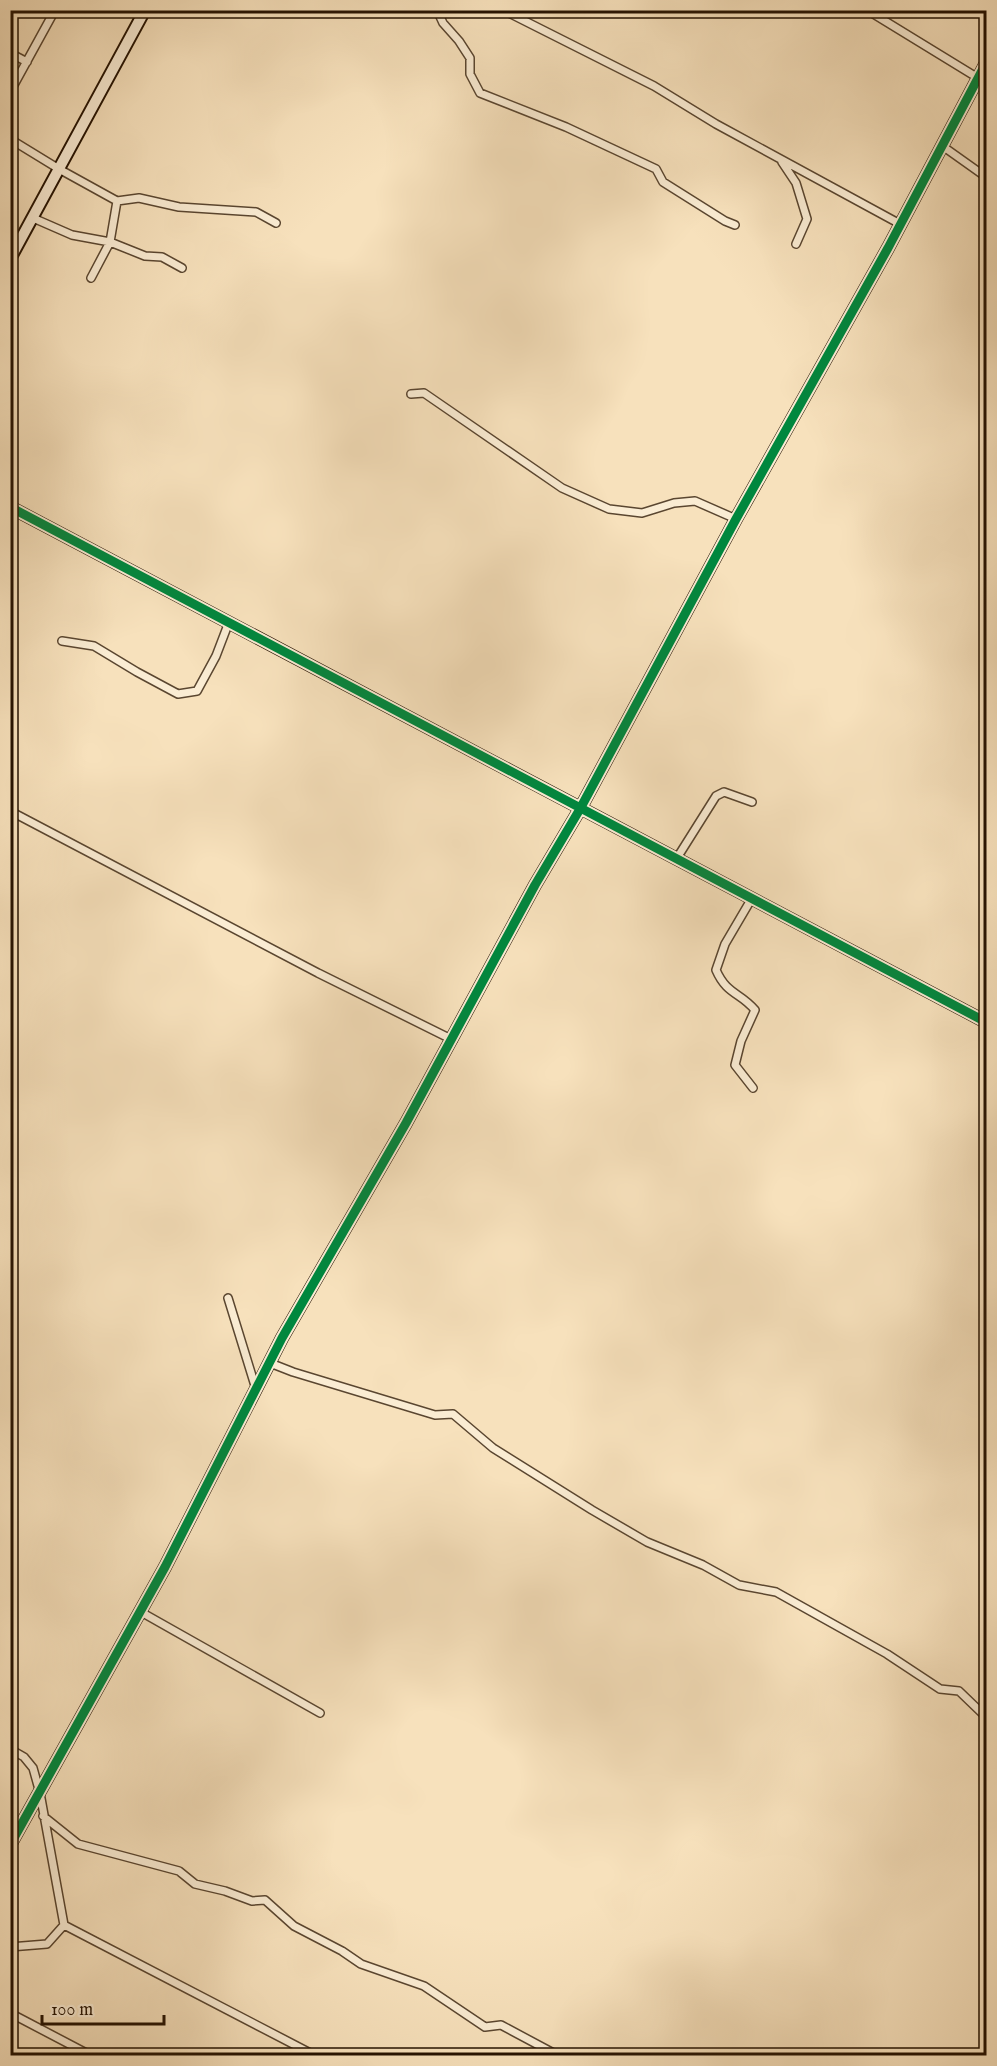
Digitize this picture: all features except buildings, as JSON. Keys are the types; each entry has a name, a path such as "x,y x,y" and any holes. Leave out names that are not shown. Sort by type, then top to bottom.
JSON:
{"street":[{"path":"10,92 55,10"},
{"path":"10,260 145,10"},
{"path":"437,10 443,23 470,58 470,74 480,93 566,127 656,169 663,182 735,225"},
{"path":"503,10 654,86 716,124 900,224"},
{"path":"867,10 978,78"},
{"path":"10,53 27,62"},
{"path":"10,1845 141,1612 282,1338 355,1215 453,1040 535,885 580,809 736,519 987,63"},
{"path":"10,139 117,201 139,198 179,207 256,212 276,223"},
{"path":"941,145 987,177"},
{"path":"781,160 796,183 807,219 796,244"},
{"path":"91,278 110,242 117,201"},
{"path":"33,218 72,235 110,242 145,256 162,257 182,268"},
{"path":"411,394 424,393 562,488 609,509 642,513 674,503 695,501 736,519"},
{"path":"10,507 987,1022"},
{"path":"62,641 94,646 178,694 196,692 216,656 229,621"},
{"path":"677,858 716,796 724,792 752,802"},
{"path":"10,811 318,973 453,1040"},
{"path":"752,898 726,944 716,970 730,991 748,1001 755,1010 741,1041 735,1065 753,1088"},
{"path":"228,1298 256,1389"},
{"path":"270,1363 435,1415 453,1414 493,1448 647,1542 703,1565 738,1585 776,1592 887,1654 940,1689 959,1691 987,1717"},
{"path":"141,1612 320,1713"},
{"path":"10,1749 24,1757 33,1768 40,1793 64,1925"},
{"path":"43,1816 78,1844 179,1871 195,1884 225,1890 252,1900 266,1900 294,1926 342,1951 361,1964 424,1986 485,2027 501,2025 560,2055"},
{"path":"10,1947 47,1944 64,1925"},
{"path":"64,1925 316,2055"},
{"path":"10,2013 92,2055"}],"cycle path":[{"path":"10,1845 165,1567 282,1338 406,1123 535,885 580,809 736,519 888,248 986,63"},
{"path":"10,507 986,1022"}]}
